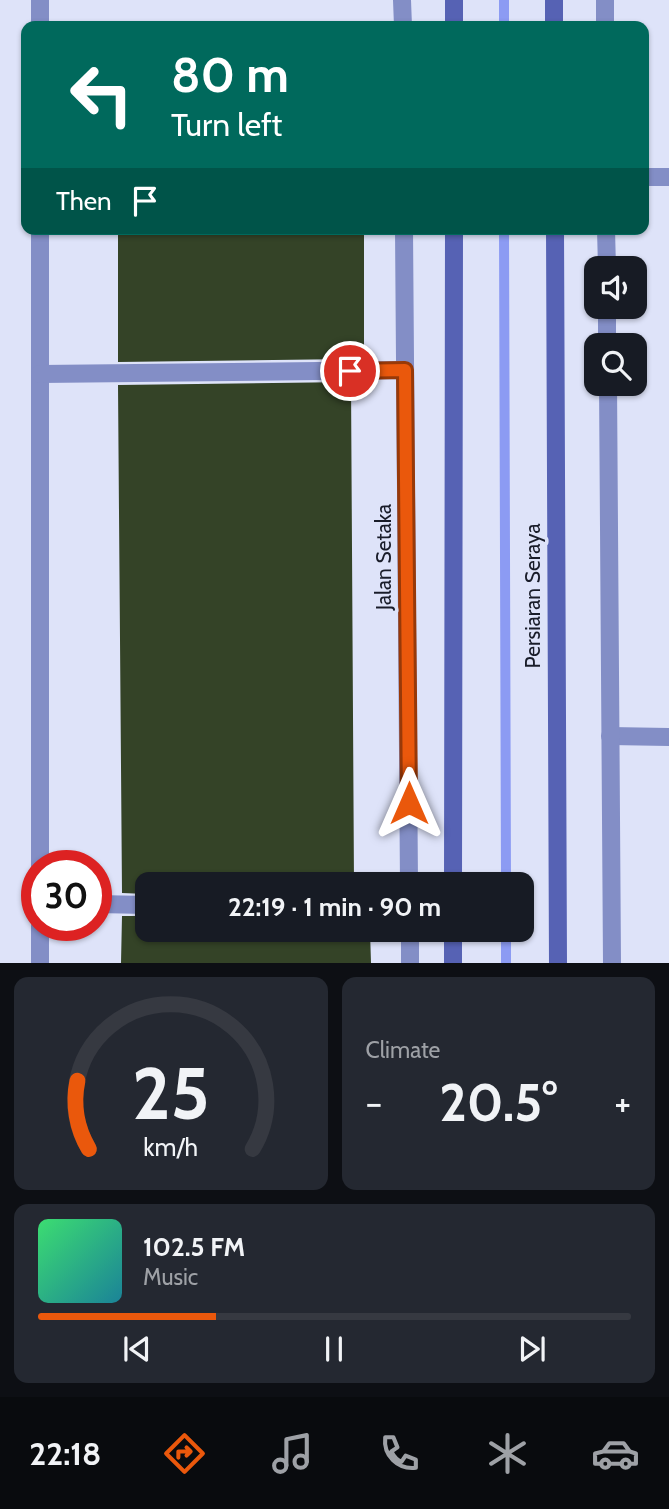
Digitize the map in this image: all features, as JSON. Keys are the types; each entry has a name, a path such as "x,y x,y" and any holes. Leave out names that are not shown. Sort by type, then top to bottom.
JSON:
{"main road":[{"path":"454,0 454,21"},
{"path":"554,0 554,21"},
{"path":"453,872 454,235"},
{"name":"Persiaran Seraya","path":"555,235 558,963"},
{"path":"453,942 453,963"}],"street":[{"path":"40,0 40,21"},
{"path":"402,0 403,21"},
{"path":"605,0 605,21"},
{"path":"649,177 669,177"},
{"path":"40,235 40,850"},
{"name":"Jalan Setaka","path":"404,235 409,872"},
{"path":"606,235 607,256"},
{"path":"40,374 405,370"},
{"path":"608,396 612,963"},
{"path":"610,736 669,737"},
{"path":"112,904 135,905"},
{"path":"40,941 40,963"},
{"path":"410,942 410,963"}],"building":[{"path":"118,235 364,235 364,351 351,351 351,359 118,362"},
{"path":"351,382 354,872 135,872 135,894 122,893 118,385"},
{"path":"122,916 135,916 135,942 370,942 371,963 121,963"}],"waterway":[{"path":"504,0 504,21"},
{"path":"504,235 506,872"},
{"path":"506,942 506,963"}],"route":[{"path":"350,371 405,370 409,803"}]}
